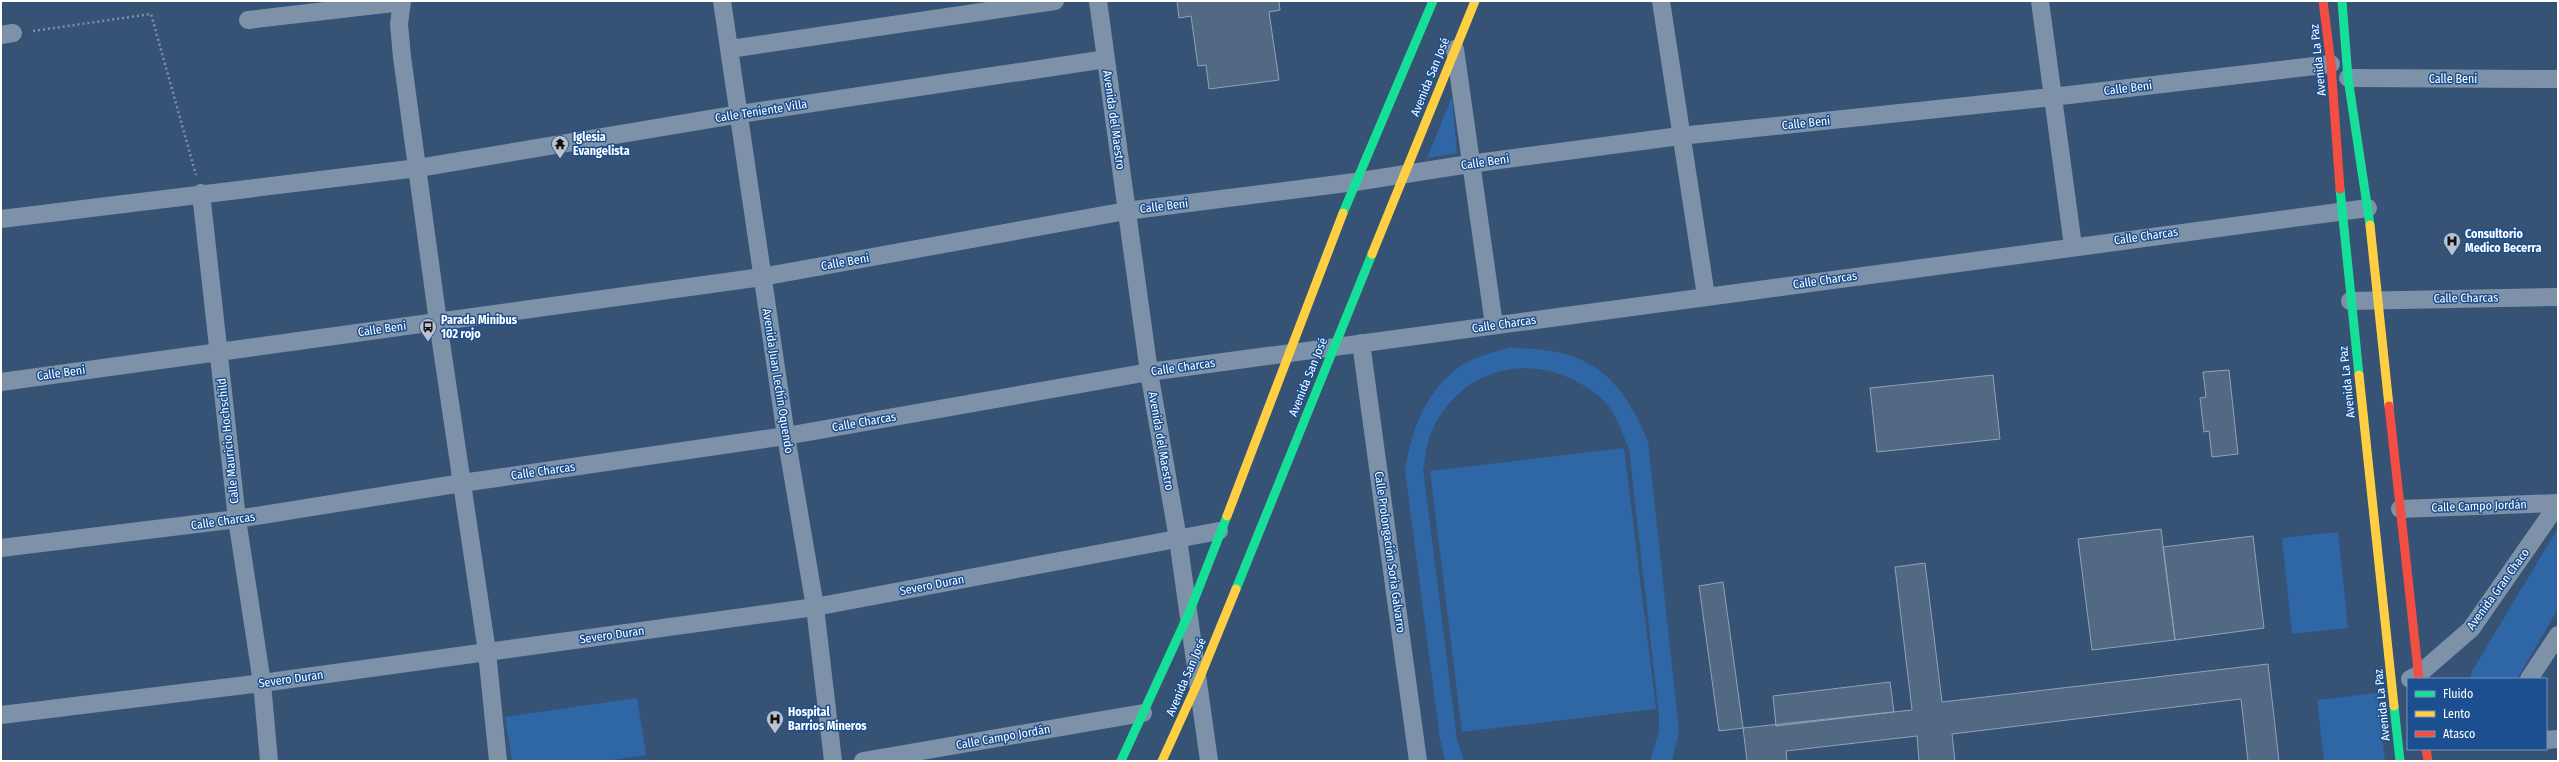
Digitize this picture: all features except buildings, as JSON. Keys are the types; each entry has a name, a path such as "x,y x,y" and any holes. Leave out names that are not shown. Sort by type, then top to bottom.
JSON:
{"street":[{"path":"248,20 402,1 399,31 438,322 487,652 498,761"},
{"name":"Avenida Juan Lechín Oquendo","path":"722,1 740,114 762,277 786,436 815,607 833,761"},
{"path":"730,49 1055,1"},
{"name":"Avenida del Maestro","path":"1098,1 1149,372 1178,539 1209,761"},
{"name":"Avenida San José","path":"1121,761 1188,613 1219,531 1291,352 1355,182 1433,1"},
{"name":"Avenida San José","path":"1162,761 1198,682 1403,174 1475,1"},
{"path":"1661,1 1680,136 1706,296"},
{"path":"2040,1 2073,246"},
{"name":"Avenida La Paz","path":"2323,1 2331,64 2341,210 2350,300 2392,688 2402,752"},
{"path":"2342,1 2348,78 2368,208 2378,299 2400,509 2414,678"},
{"path":"1455,49 1469,164 1494,325"},
{"name":"Calle Teniente Villa","path":"1,219 201,193 418,168 740,114 1106,59"},
{"name":"Calle Beni","path":"1,382 762,277 1126,211 1355,182 1469,164 1680,136 2052,97 2331,64"},
{"name":"Calle Beni","path":"2348,78 2558,79"},
{"name":"Calle Mauricio Hochschild","path":"201,193 237,519 262,683 268,761"},
{"name":"Calle Charcas","path":"1,548 237,519 462,483 786,436 1149,372 2073,246 2341,210 2368,208"},
{"name":"Calle Charcas","path":"2350,300 2558,297"},
{"name":"Calle Prolongación Soria Galvarro","path":"1361,343 1418,761"},
{"name":"Calle Campo Jordán","path":"2400,509 2558,503"},
{"name":"Avenida Gran Chaco","path":"2414,678 2471,629 2558,503"},
{"name":"Severo Duran","path":"1,715 262,683 815,607 1219,531"},
{"path":"2531,678 2558,635"},
{"name":"Avenida Gran Chaco","path":"2392,688 2407,681"},
{"name":"Calle Campo Jordán","path":"863,761 1143,714"},
{"path":"2547,740 2558,739"},
{"path":"2426,750 2428,761"}],"path":[{"path":"7,34 151,14 201,193"}],"shaded area":[{"path":"1452,97 1457,153 1427,158"},
{"path":"1508,348 1535,349 1558,353 1578,359 1596,368 1611,380 1624,397 1637,417 1648,441 1679,732 1672,761 1650,761 1659,731 1659,715 1629,449 1615,416 1602,399 1579,383 1555,373 1531,368 1506,370 1483,377 1463,390 1445,409 1431,433 1428,442 1423,469 1457,740 1464,761 1445,761 1440,739 1405,471 1411,441 1416,427 1429,400 1437,388 1447,377 1464,364"},
{"path":"1624,448 1656,709 1462,732 1430,471"},
{"path":"2558,528 2558,609 2518,678 2470,678 2472,671"},
{"path":"2338,532 2348,628 2292,634 2282,538"},
{"path":"2377,693 2385,761 2324,761 2317,700"},
{"path":"637,698 646,755 606,761 512,761 505,717"}],"traffic: fast":[{"path":"1343,213 1433,1"},
{"path":"2342,1 2348,78 2370,225"},
{"path":"2340,189 2359,375"},
{"path":"1236,589 1372,254"},
{"path":"1121,761 1189,613 1227,516"},
{"path":"2394,706 2400,761"}],"traffic: slow":[{"path":"1372,254 1475,1"},
{"path":"1227,516 1343,213"},
{"path":"2370,225 2389,406"},
{"path":"2359,375 2394,706"},
{"path":"1162,761 1198,682 1236,589"}],"traffic: jam":[{"path":"2323,1 2331,64 2340,189"},
{"path":"2389,406 2419,678"},
{"path":"2426,750 2428,761"}],"place":[{"name":"Iglesia Evangelista","path":"560,159"},
{"name":"Consultorio Medico Becerra","path":"2452,256"},
{"name":"Parada Minibus 102 rojo","path":"428,342"},
{"name":"Hospital Barrios Mineros","path":"775,734"}]}
